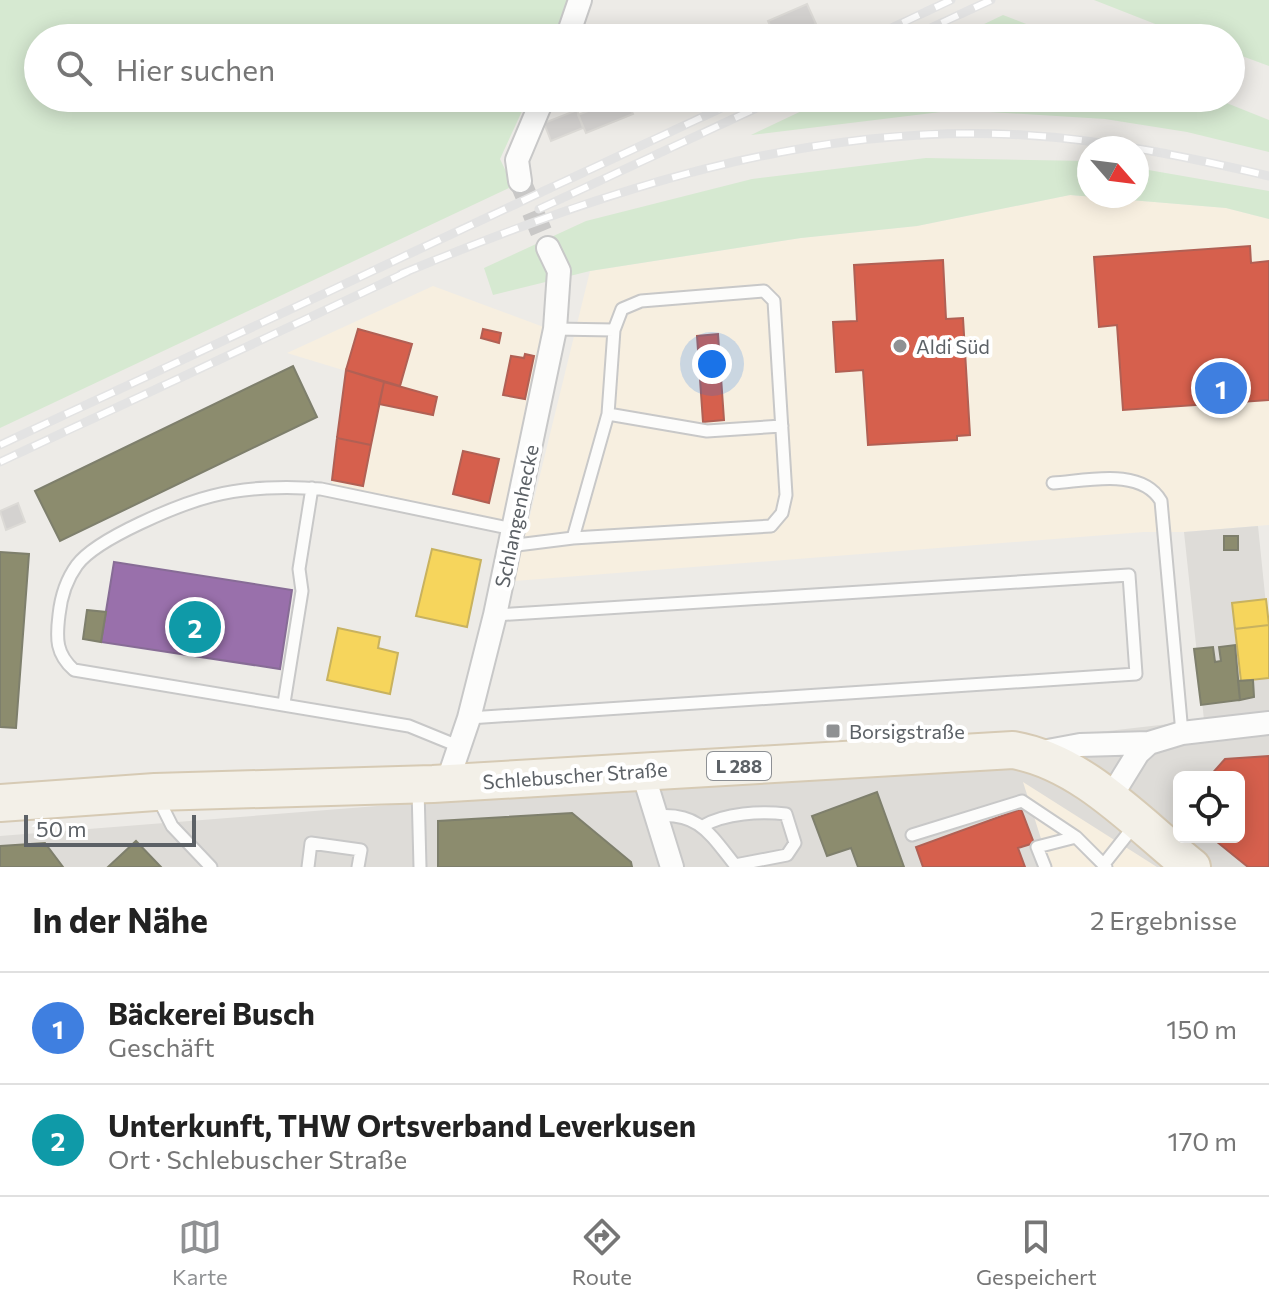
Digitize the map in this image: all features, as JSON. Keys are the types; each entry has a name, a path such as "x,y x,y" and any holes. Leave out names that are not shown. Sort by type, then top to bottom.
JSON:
{"main road":[{"name":"Schlebuscher Straße","path":"0,803 155,792 432,784 1013,750 1032,754"},
{"name":"L 288","path":"1032,754 1057,765 1109,800 1192,867"}],"street":[{"path":"572,24 580,0"},
{"path":"520,181 517,160 537,112"},
{"name":"Schlangenhecke","path":"432,784 458,746 469,718 495,615 555,329 559,271 548,248"},
{"name":"Schlebuscher Straße","path":"1032,754 1080,745 1149,743 1182,733 1269,723"},
{"path":"1109,800 1138,753 1149,743"},
{"path":"642,770 672,867"}],"lane":[{"path":"458,746 409,726 74,670 61,659 57,639 64,585 79,562 121,532 213,495 312,488 511,538 573,538 771,526 782,513 786,495 774,301 764,291 641,301 622,309 614,330 608,414 573,538"},
{"path":"555,329 614,330"},
{"path":"608,414 707,431 782,426"},
{"path":"1053,483 1121,479 1145,485 1161,501 1182,733"},
{"path":"284,703 302,591 299,569 312,488"},
{"path":"469,718 1136,674 1129,575 495,615"},
{"path":"420,867 432,784"},
{"path":"155,792 172,826 211,867"},
{"path":"912,835 1022,801 1076,837 1105,866 1137,822"},
{"path":"656,816 680,814 703,826 735,865 787,855 795,843 786,814 770,812 714,819 703,826"},
{"path":"1045,867 1037,847 1076,837"},
{"path":"308,867 311,843 361,850 358,867"}],"shaded area":[{"path":"1070,195 1077,196 1077,208 1149,208 1149,202 1226,208 1269,219 1269,525 514,581 590,271 801,238 917,226"},
{"path":"433,286 549,329 506,527 331,490 346,371 287,353"},
{"path":"1258,526 1269,634 1269,867 1157,867 1023,782 1050,867 0,867 0,836 618,787 1204,720 1184,532"},
{"path":"1022,781 1097,827 1157,867 1050,867"}],"green space":[{"path":"0,0 568,0 559,24 24,24 24,112 522,112 500,159 513,186 0,428"},
{"path":"1094,0 1269,0 1269,66 1245,57 1245,24 1155,24"},
{"path":"1003,15 1026,24 984,24"},
{"path":"1245,110 1269,120 1269,152 1187,132 1105,119 990,112"},
{"path":"799,112 941,112 751,135"},
{"path":"926,158 1077,161 1077,196 917,226 801,238 590,271 493,295 484,268 586,221 752,179"},
{"path":"1149,170 1269,191 1269,219 1226,208 1149,202"}],"building: Wohnen":[{"path":"432,549 481,560 467,627 416,616"},
{"path":"1266,599 1269,625 1235,629 1232,603"},
{"path":"1269,625 1269,678 1241,681 1235,629"},
{"path":"338,628 380,637 378,648 398,653 390,694 327,680"}],"building: Handel":[{"path":"1250,246 1251,263 1269,261 1269,400 1123,410 1117,325 1099,327 1094,257"},
{"name":"Aldi Süd","path":"943,260 946,319 963,318 970,435 957,436 957,440 868,445 863,370 836,372 833,322 857,321 854,265"},
{"path":"358,329 412,344 400,386 346,370"},
{"path":"483,329 501,333 499,343 481,338"},
{"path":"718,334 724,420 703,422 697,336"},
{"path":"525,354 534,356 525,399 503,395 511,356 524,358"},
{"path":"346,370 384,382 371,445 337,438"},
{"path":"384,382 437,397 433,415 379,404"},
{"path":"337,438 371,445 363,486 332,480"},
{"path":"463,451 499,459 489,503 453,494"},
{"path":"1269,756 1269,867 1248,867 1218,843 1245,843 1245,771 1214,771 1225,759"},
{"path":"1021,809 1034,843 1018,848 1025,867 923,867 916,847"}],"building: Büros":[{"path":"114,562 292,590 280,669 101,642"}],"building: Industrie":[{"path":"293,366 317,417 60,541 35,491"},
{"path":"1224,536 1238,536 1238,550 1224,550"},
{"path":"0,552 29,554 16,728 0,727"},
{"path":"87,610 106,612 101,642 83,639"},
{"path":"1235,645 1240,700 1201,705 1194,649 1213,647 1215,662 1221,661 1219,647"},
{"path":"1253,680 1254,697 1240,700 1238,681"},
{"path":"877,792 904,867 858,867 851,848 827,856 812,816"},
{"path":"572,813 631,862 632,867 438,867 438,821"},
{"path":"136,841 161,867 108,867"},
{"path":"45,843 63,867 0,867 0,846"}],"building: Sonstige":[{"path":"807,4 816,24 769,24 768,21"},
{"path":"578,112 583,128 551,141 544,123"},
{"path":"585,112 633,114 586,133 578,115"},
{"path":"18,503 25,522 6,530 0,511"}],"tunnel":[{"path":"520,181 548,248"}],"railway":[{"path":"900,24 951,0"},
{"path":"939,24 991,0"},
{"path":"0,445 713,112"},
{"path":"539,209 748,112"},
{"path":"401,274 551,216 628,191 705,169 783,152 863,140 943,134 1055,137 1147,150 1269,176"},
{"path":"0,462 409,271"}],"place":[{"name":"Aldi Süd","path":"900,346"},
{"name":"Bäckerei Busch","path":"1221,388"},
{"name":"Unterkunft, THW Ortsverband Leverkusen","path":"195,627"},
{"name":"Borsigstraße","path":"833,731"}]}
